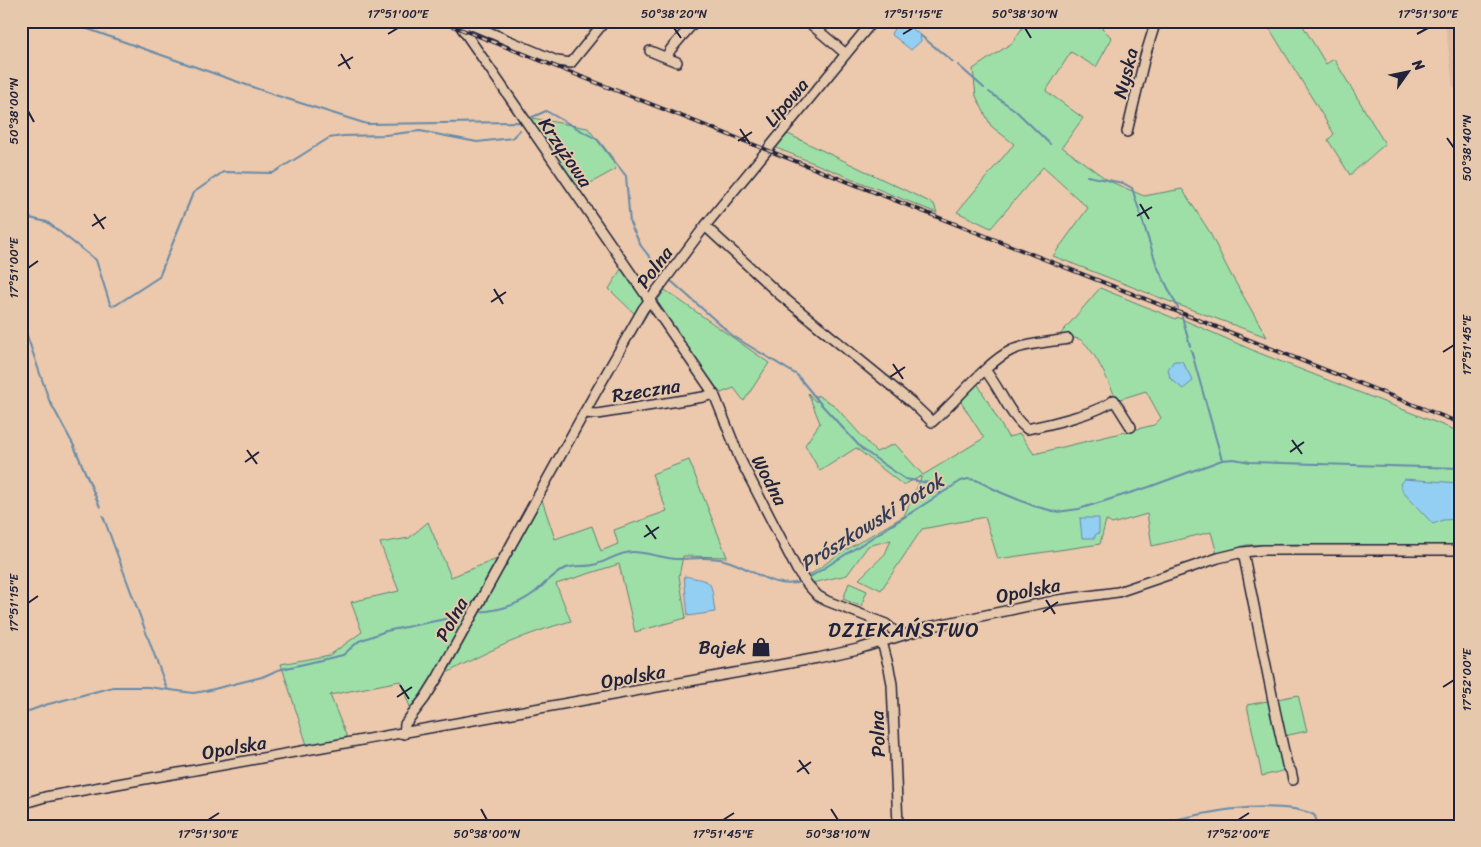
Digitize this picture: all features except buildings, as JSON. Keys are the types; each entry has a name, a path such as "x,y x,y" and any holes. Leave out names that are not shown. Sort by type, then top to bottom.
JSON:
{"street":[{"path":"457,22 465,22 557,60 571,63 605,21"},
{"path":"666,58 671,49 695,21"},
{"path":"807,21 846,54"},
{"name":"Lipowa","path":"705,226 873,21"},
{"name":"Nyska","path":"1127,132 1156,21"},
{"name":"Krzyżowa","path":"457,22 596,225 650,300"},
{"path":"650,51 678,62"},
{"path":"705,226 779,294 904,396 932,422 985,370 1005,354 1022,347 1068,339"},
{"name":"Polna","path":"404,734 405,724 425,698 631,329 705,226"},
{"name":"Wodna","path":"650,300 714,394 740,459 801,576 818,596 827,602 886,624 899,635"},
{"path":"985,370 1018,420 1028,429 1091,411 1108,405 1114,400 1131,427"},
{"name":"Rzeczna","path":"584,413 597,414 714,394"},
{"name":"Opolska","path":"21,804 55,795 404,734 851,651 933,626 1048,602 1118,592 1218,558 1243,552 1263,550 1460,550"},
{"path":"1243,552 1287,765 1293,780"},
{"name":"Polna","path":"882,642 892,684 898,826"}],"shaded area":[{"path":"1445,21 1460,21 1460,87 1453,88"}],"green space":[{"path":"1027,21 1095,21 1112,38 1096,67 1071,52 1046,91 1083,118 1062,147 1109,181 1144,196 1182,189 1209,231 1230,273 1267,337 1053,256 1088,208 1043,167 991,228 957,212 1014,144 991,126 976,96 973,69 1012,43"},
{"path":"1265,21 1300,21 1326,64 1334,59 1385,144 1350,175 1328,140 1334,134"},
{"path":"526,117 588,128 612,160 616,169 576,191"},
{"path":"788,134 934,204 937,213 774,147"},
{"path":"621,269 645,301 636,315 609,289"},
{"path":"1100,288 1176,319 1177,317 1259,353 1460,432 1460,547 1324,550 1298,544 1247,545 1217,554 1211,532 1152,546 1147,514 1112,524 1106,520 1100,544 998,559 985,517 922,529 881,590 859,579 885,554 891,540 868,546 847,575 812,583 807,577 839,554 904,516 922,476 903,485 856,448 820,471 805,445 820,423 808,393 816,402 817,395 834,405 876,452 895,444 923,475 984,438 959,399 976,381 1008,437 1020,434 1034,454 1154,425 1161,418 1146,391 1117,400 1101,366 1090,349 1077,338 1058,337"},
{"path":"665,290 769,363 744,401 734,388 718,394 656,303"},
{"path":"689,460 727,557 683,556 679,576 686,618 635,632 619,564 556,584 571,621 508,643 447,673 542,500 555,539 592,526 601,551 618,544 614,530 667,511 652,474"},
{"path":"428,522 451,577 497,559 426,690 410,707 400,681 330,695 348,740 308,748 281,664 330,655 362,632 351,602 399,591 380,543 409,538"},
{"path":"849,583 867,591 861,606 843,599"},
{"path":"1298,695 1307,731 1284,736 1291,769 1262,776 1247,705"}],"water":[{"path":"904,22 920,35 921,41 911,50 891,34 896,25"},
{"path":"1174,361 1182,361 1193,381 1183,389 1170,378 1168,369"},
{"path":"1404,479 1460,483 1460,519 1443,520 1433,524 1403,492 1400,484"},
{"path":"1080,518 1099,518 1099,533 1095,535 1095,538 1082,538"},
{"path":"684,576 710,584 715,612 688,616"}],"waterway":[{"path":"65,21 278,96 367,124 522,122 521,124"},
{"path":"920,35 953,62"},
{"path":"958,65 984,88"},
{"path":"989,92 1015,110 1050,144"},
{"path":"528,119 546,111 598,140 626,176 630,223 641,246 663,274"},
{"path":"21,216 47,222 96,260 112,306 159,277 193,193 223,172 273,173 329,138 343,136 385,135 420,131 477,142 512,138 520,130"},
{"path":"1087,176 1123,183 1132,188 1157,266 1178,308"},
{"path":"656,300 670,280 733,336 797,375 862,449 905,479 930,483 941,494"},
{"path":"630,341 651,307"},
{"path":"1182,317 1190,346"},
{"path":"21,318 49,400 74,446 100,507"},
{"path":"1191,350 1222,460"},
{"name":"Prószkowski Potok","path":"807,579 961,481 968,479 976,480 1034,506 1057,512 1079,509 1149,487 1222,460 1460,468"},
{"path":"103,516 167,689"},
{"name":"Prószkowski Potok","path":"477,612 500,609 521,601 564,569 593,565 628,552 675,559 718,559 734,563 772,581 792,584 803,581"},
{"name":"Prószkowski Potok","path":"21,714 45,705 113,687 148,687 193,693 206,691 262,677 278,670 343,655 359,641 386,631 470,614"},
{"path":"1146,826 1201,814 1257,807 1275,807 1308,812 1315,816 1318,826"}],"railway":[{"path":"440,21 1460,423"}],"place":[{"name":"Bajek","path":"761,647"}],"district":[{"name":"DZIEKAŃSTWO","path":"904,630"}]}
